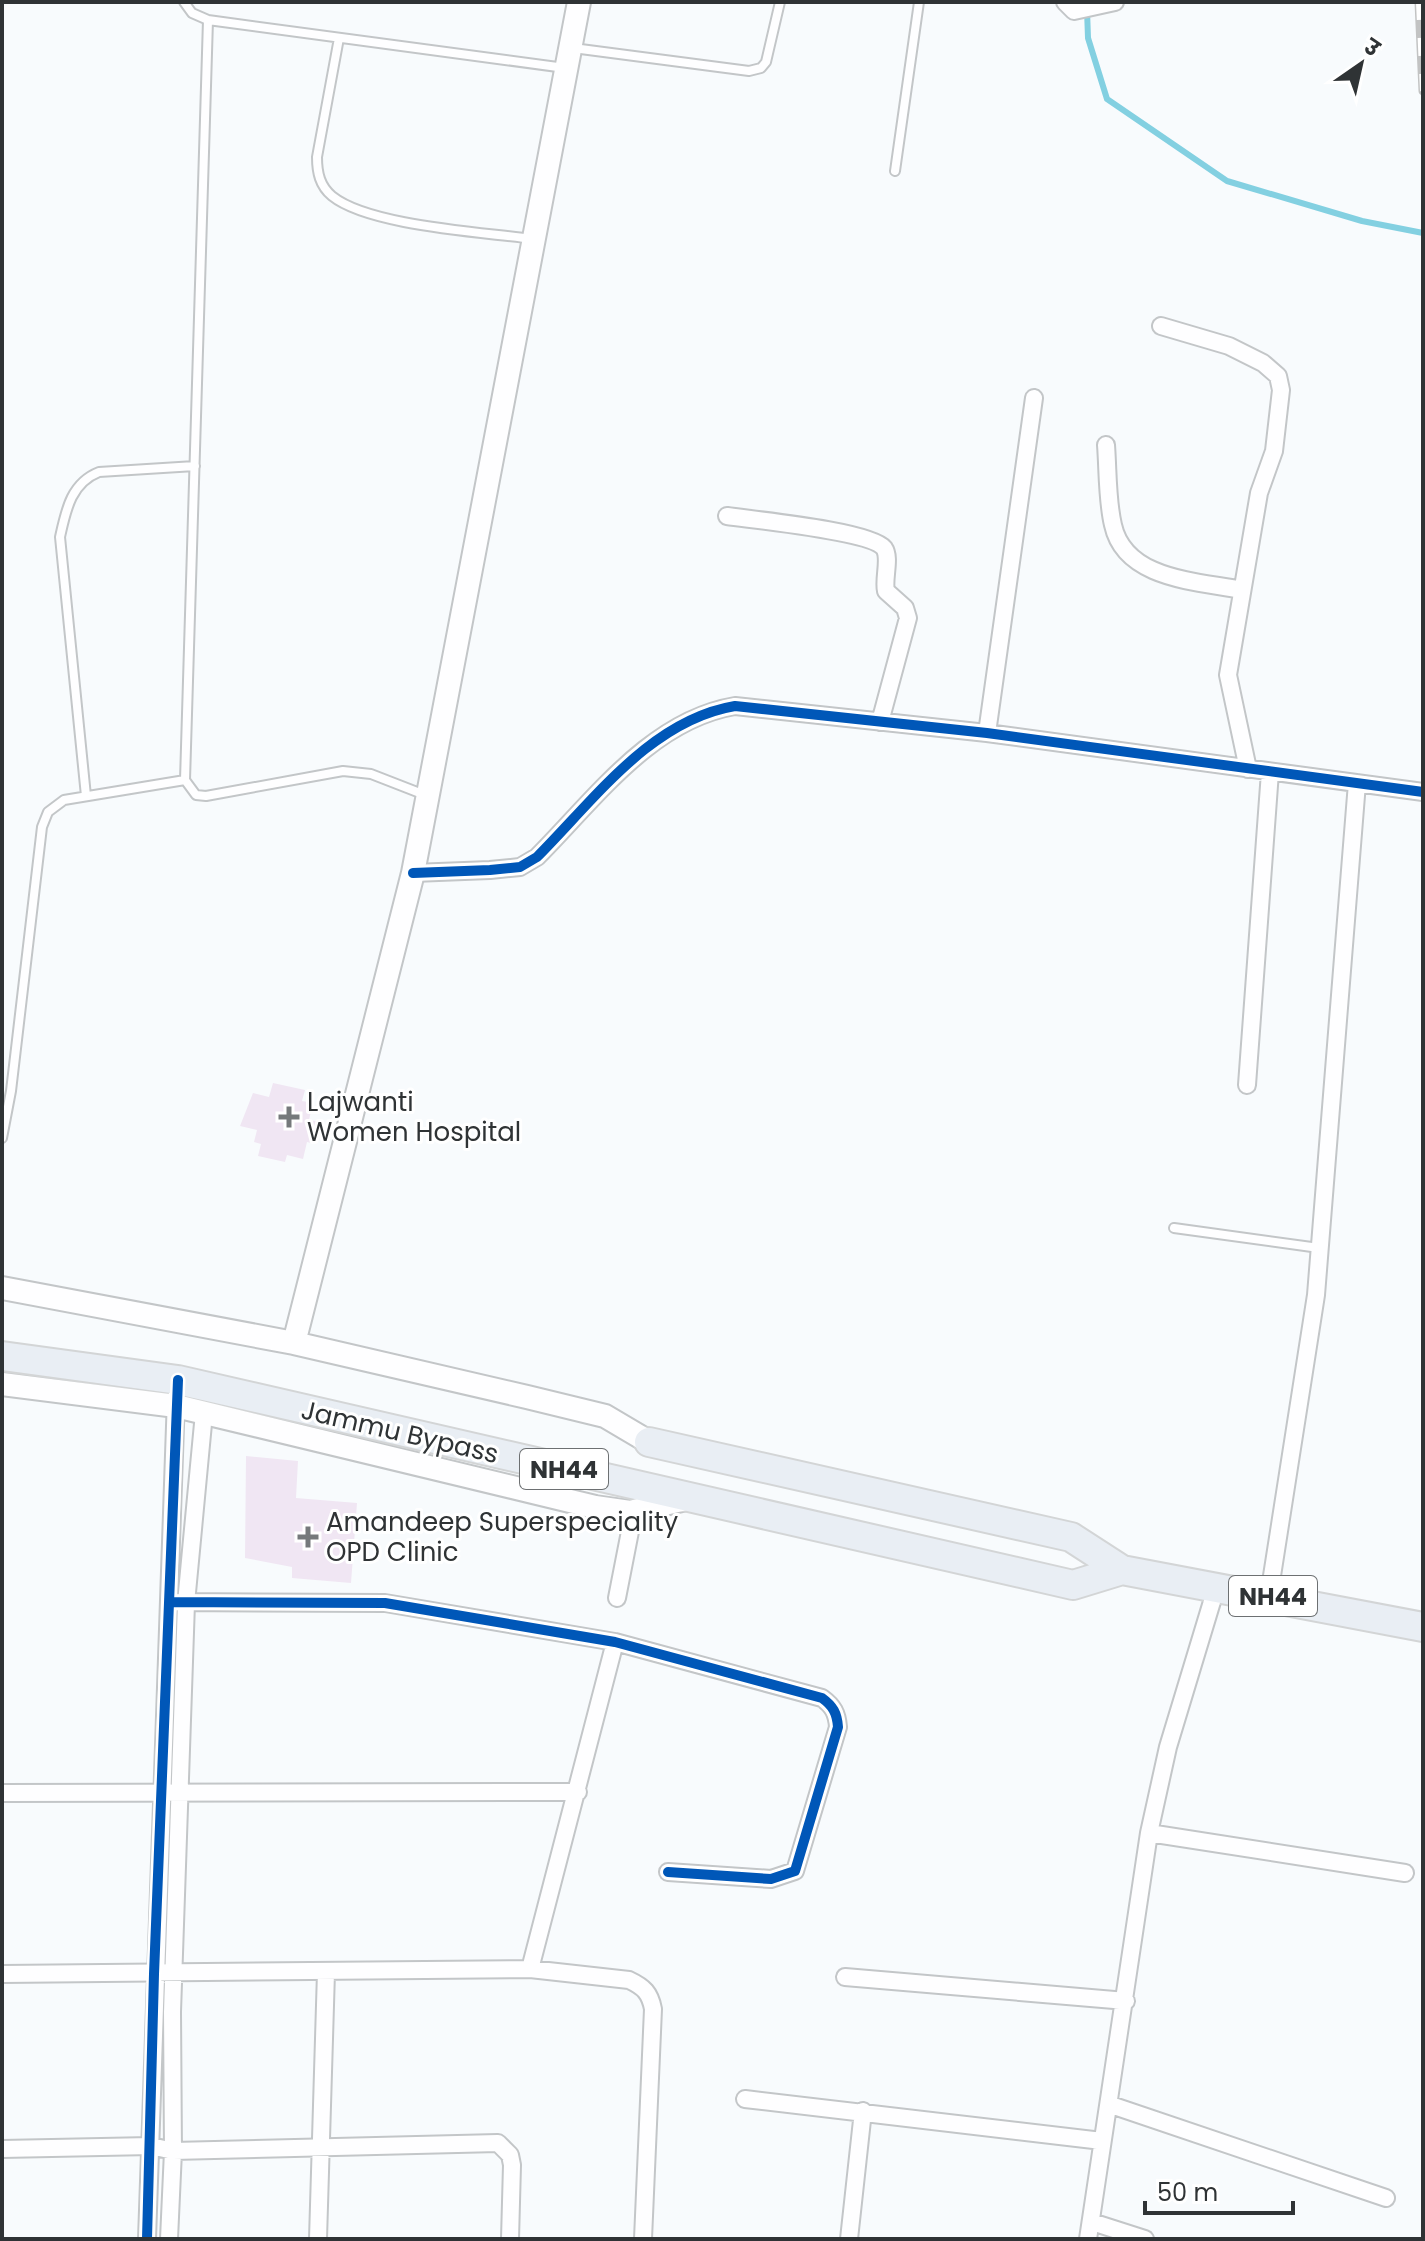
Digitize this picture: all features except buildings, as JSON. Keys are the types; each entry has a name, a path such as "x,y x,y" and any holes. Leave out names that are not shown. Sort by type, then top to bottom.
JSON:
{"highway":[{"name":"Jammu Bypass","path":"2,1356 691,1498 1073,1585 1122,1570"},
{"name":"Jammu Bypass","path":"649,1442 1071,1537 1122,1570 1217,1585 1423,1627"}],"street":[{"path":"294,1343 413,873 579,2"},
{"path":"1070,7 1107,5"},
{"path":"1161,326 1229,346 1263,363 1278,376 1281,390 1274,451 1259,493 1228,675 1248,769"},
{"path":"987,733 1034,398"},
{"path":"1106,445 1113,524 1128,555 1142,566 1176,577 1242,590"},
{"path":"727,516 851,534 882,546 887,552 886,591 905,608 908,618 880,722"},
{"path":"413,873 520,867 537,857 647,746 708,711 735,706 987,733 1423,792"},
{"path":"1247,1085 1270,772"},
{"path":"1269,1595 1316,1295 1357,783"},
{"path":"2,1288 294,1343 605,1416 649,1442"},
{"path":"2,1384 177,1393 204,1413 595,1507 634,1511 691,1498"},
{"path":"169,2239 180,1792 177,1393"},
{"path":"147,2239 161,1792 179,1602 204,1413"},
{"path":"617,1598 634,1511"},
{"path":"1145,2239 1090,2231 1149,1833 1168,1747 1217,1585"},
{"path":"179,1602 385,1603 615,1642 822,1698 831,1704 837,1716 834,1740 795,1871 771,1879 668,1872"},
{"path":"530,1969 615,1642"},
{"path":"2,1793 578,1792"},
{"path":"1149,1833 1405,1873"},
{"path":"2,1974 530,1969 629,1980 644,1987 653,2009 643,2239"},
{"path":"318,2239 326,1972"},
{"path":"845,1977 1126,2001"},
{"path":"745,2099 1102,2141"},
{"path":"1111,2105 1386,2198"},
{"path":"849,2239 863,2111"},
{"path":"2,2149 151,2146 173,2151 498,2143 510,2155 512,2165 510,2239"}],"lane":[{"path":"184,2 192,13 208,20 339,38 749,71 761,68 766,62 780,2"},
{"path":"895,171 919,2"},
{"path":"208,20 185,780 196,795 206,796 343,771 371,774 429,796"},
{"path":"339,38 317,157 318,174 333,196 368,214 533,239"},
{"path":"86,796 60,537 64,516 74,491 86,477 99,472 195,466"},
{"path":"2,1138 11,1091 42,827 56,804 185,780"},
{"path":"1174,1228 1320,1248"}],"waterway":[{"path":"1087,10 1088,38 1107,99 1227,181 1362,221 1423,233"}],"railway":[{"path":"1419,2 1423,91"}],"cycle path":[{"path":"413,873 520,867 537,857 626,765 650,745 677,727 705,714 735,706 987,733 1423,792"},
{"path":"147,2239 154,1974 178,1380"},
{"path":"171,1602 385,1603 615,1642 822,1698 829,1704 838,1727 795,1871 771,1879 668,1872"}],"place":[{"name":"Lajwanti Women Hospital","path":"289,1117"},
{"name":"Amandeep Superspeciality OPD Clinic","path":"308,1537"}]}
